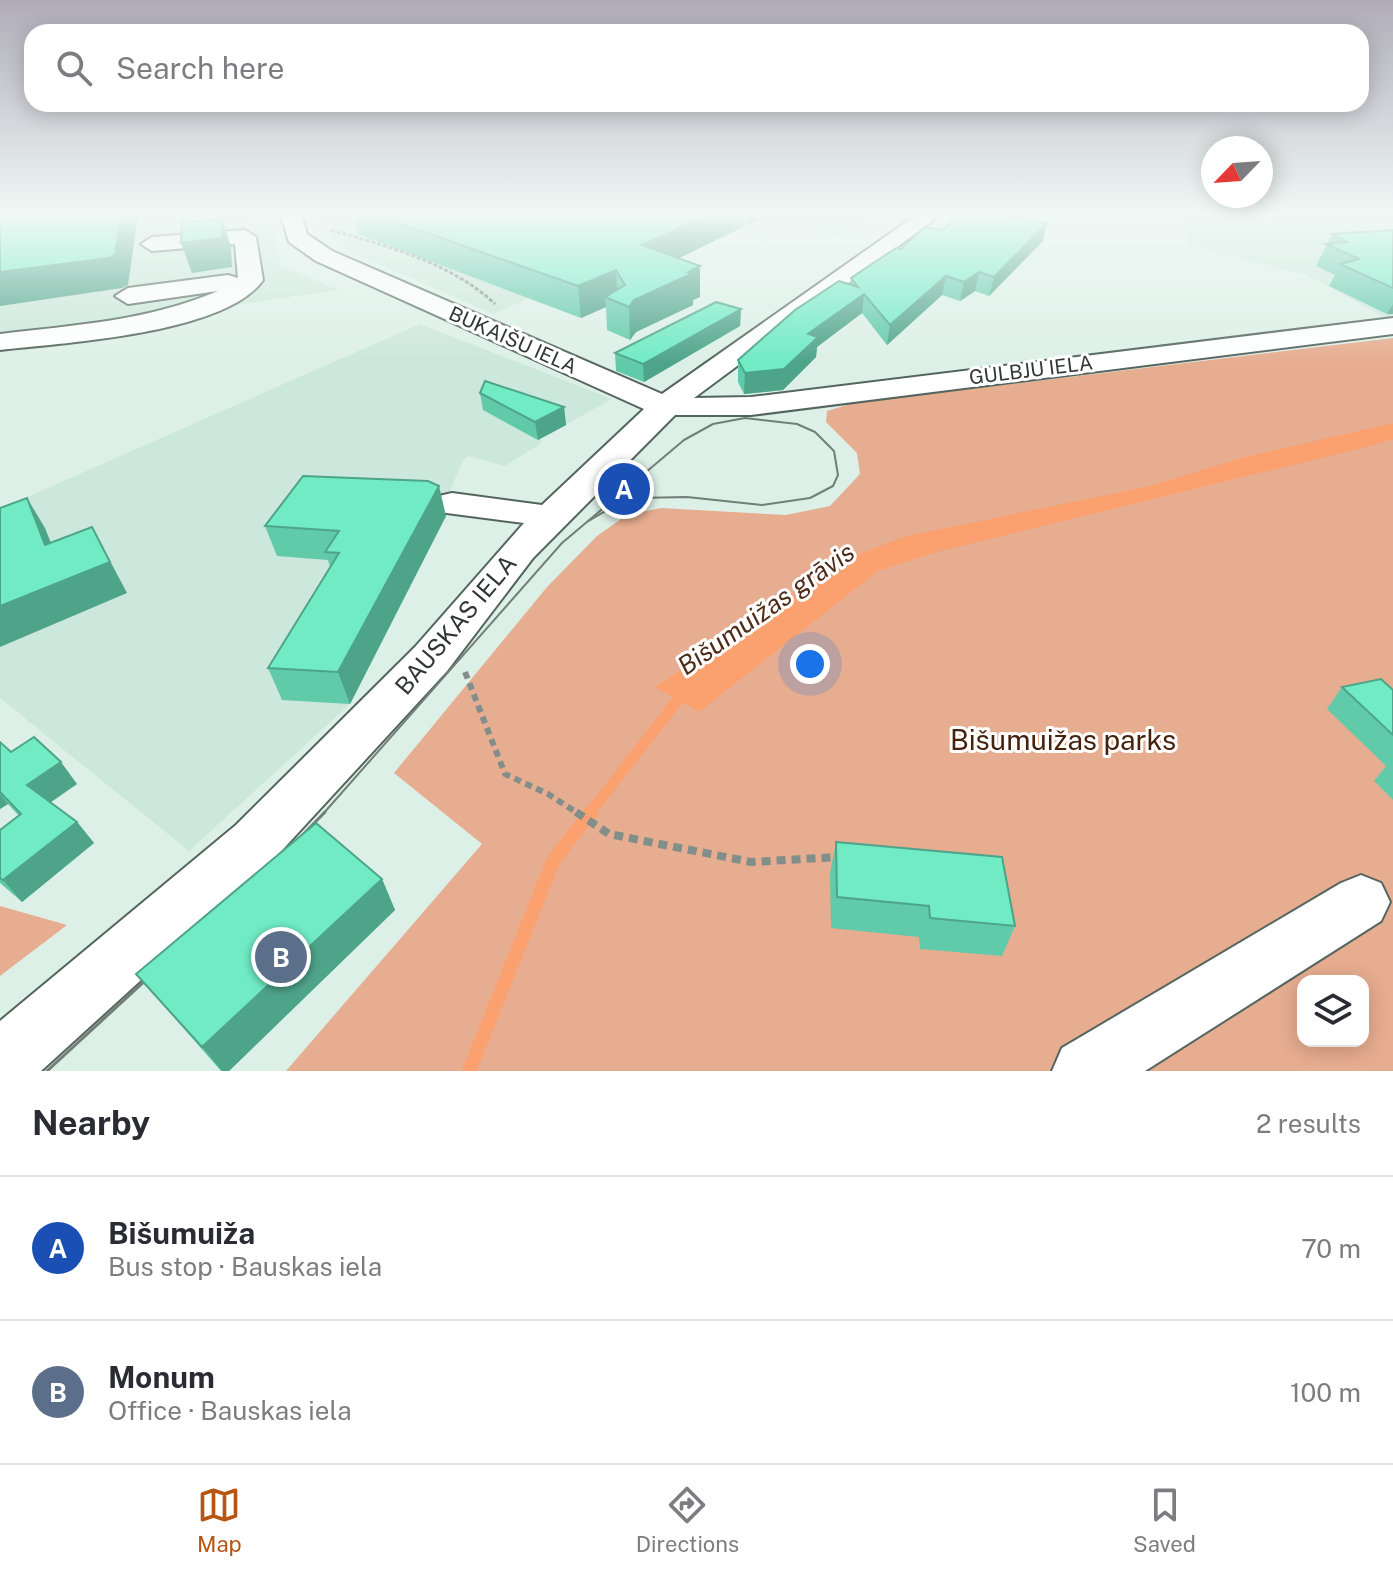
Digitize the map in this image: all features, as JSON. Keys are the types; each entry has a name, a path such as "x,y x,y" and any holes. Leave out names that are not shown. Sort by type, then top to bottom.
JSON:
{"street":[{"path":"249,263 251,280"},
{"name":"BUKAIŠU IELA","path":"340,263 634,395 669,405"},
{"name":"BAUSKAS IELA","path":"0,1064 255,842 431,659 519,549 645,424 691,385 864,263"},
{"path":"128,296 251,280"},
{"path":"0,342 180,316 235,294 251,280"},
{"path":"745,315 778,325"},
{"name":"GULBJU IELA","path":"669,405 751,406 1393,326"},
{"path":"452,504 518,510 550,518"},
{"path":"1085,1071 1361,902"}],"path":[{"path":"422,263 488,294 500,315"},
{"path":"463,668 505,774 548,794 609,834 751,862 846,857"}],"shaded area":[{"path":"0,263 280,263 338,290 201,310 0,348"},
{"path":"377,263 613,263 493,314"},
{"path":"1259,263 1393,263 1393,317 1386,318 1307,275"},
{"path":"420,324 612,399 539,439 543,442 505,466 468,456 463,460 449,493 447,512 350,704 189,851 0,698 0,509"},
{"path":"1393,423 1393,439 1371,446 940,551 878,571 699,712 655,687 852,557 906,536 1146,487 1245,457"}],"green space":[{"name":"Bišumuižas parks","path":"1393,338 1393,1071 286,1071 482,844 394,773 547,587 597,536 627,515 661,508 786,515 830,506 860,474 857,453 826,422 827,411 853,403"},
{"path":"0,906 67,925 0,976"}],"building":[{"path":"0,263 70,263 0,272"},
{"path":"512,263 692,263 700,266 688,272 693,273 634,300 629,307 605,297 625,285 616,270 578,286"},
{"path":"874,263 1008,263 994,277 979,272 964,282 946,276 890,325 864,294 808,334 818,337 784,369 745,373 738,360 795,310 839,281 858,287 851,278"},
{"path":"1393,263 1393,288 1340,264"},
{"path":"716,302 741,309 643,364 615,353"},
{"path":"485,381 564,407 535,422 480,393"},
{"path":"303,476 428,481 439,486 338,672 268,668 339,553 325,552 339,531 265,526"},
{"path":"27,498 45,545 92,527 110,562 0,606 0,508"},
{"path":"1381,679 1393,690 1393,735 1342,687"},
{"path":"34,737 61,762 27,785 77,822 3,880 0,878 0,830 21,814 0,792 0,742 11,752"},
{"path":"316,823 382,879 202,1047 136,974"},
{"path":"836,842 1002,857 1015,926 930,918 929,906 837,897"}],"waterway":[{"name":"Bišumuižas grāvis","path":"589,814 684,692"},
{"name":"Bišumuižas grāvis","path":"469,1071 553,861 591,812"}],"tram line":[{"path":"323,814 562,543 684,440 713,424 745,418 797,424 815,432 834,451 838,475 833,486 810,498 762,505 687,497 637,498 617,504 587,522"},
{"path":"290,848 325,812"},
{"path":"47,1071 160,967"}],"place":[{"name":"Bišumuiža","path":"624,489"},
{"name":"Monum","path":"281,957"}]}
